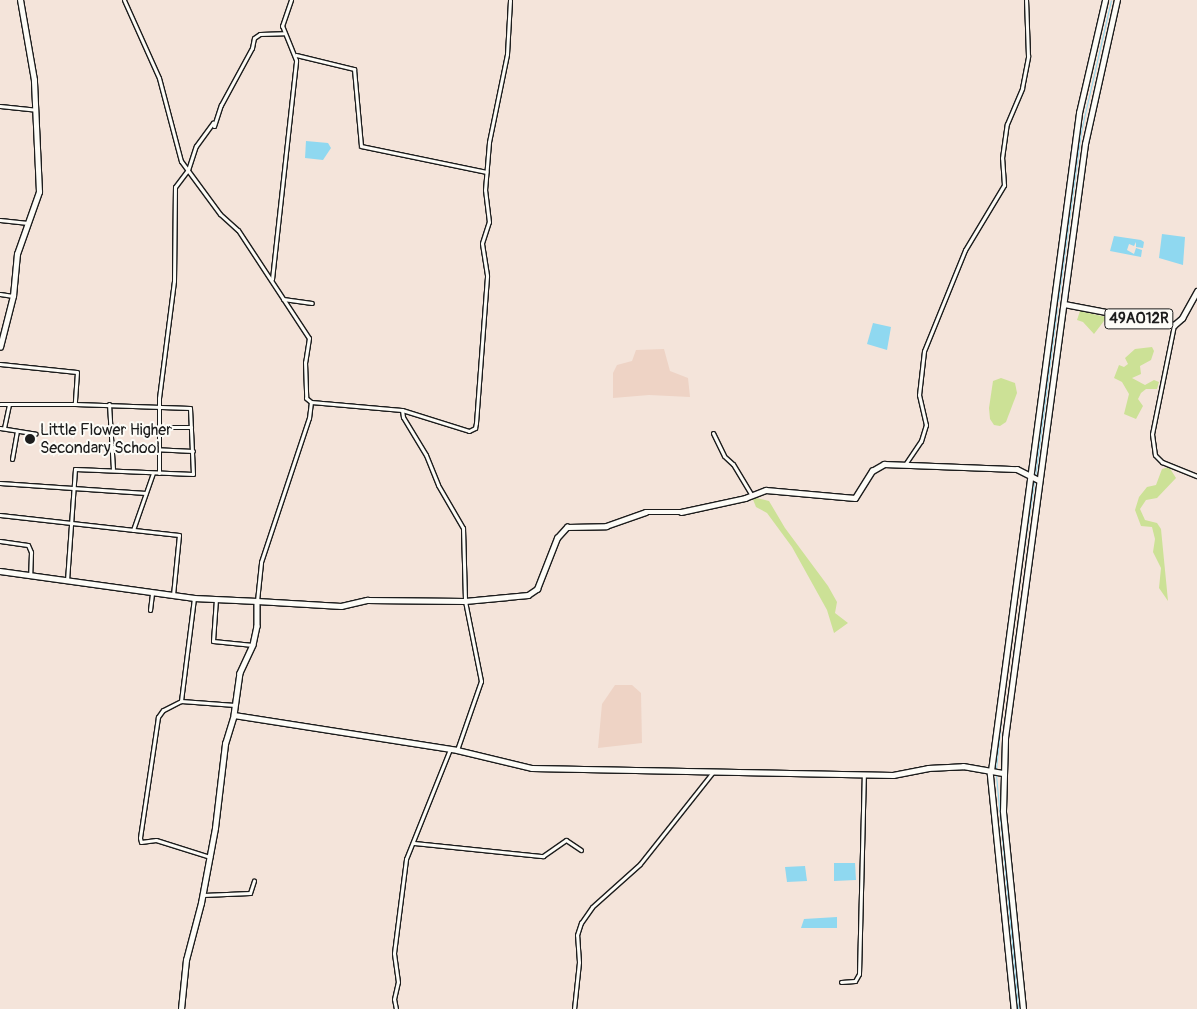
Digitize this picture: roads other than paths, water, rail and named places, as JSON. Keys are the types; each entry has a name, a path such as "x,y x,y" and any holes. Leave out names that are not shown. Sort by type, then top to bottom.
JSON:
{"main road":[{"name":"49A012R","path":"1064,304 1174,325 1182,318 1197,291"}],"street":[{"path":"0,347 13,296 17,254 38,192 34,80 20,0"},
{"path":"124,0 159,78 179,157 220,214 238,230 309,338 304,392 311,402 307,425 261,562 254,645 240,673 234,715 225,744 210,857 203,895 186,960 181,1009"},
{"path":"272,279 296,55 284,33 282,21 291,0"},
{"path":"311,402 402,410 469,431 475,428 487,275 482,243 489,222 486,172 489,142 507,54 510,0"},
{"path":"906,463 921,441 926,425 919,396 924,351 965,250 1004,185 1002,158 1007,124 1022,88 1028,56 1026,0"},
{"path":"1014,1009 990,771 1079,113 1105,0"},
{"path":"1023,1009 1002,773 1039,480 1086,136 1117,0"},
{"path":"159,473 158,405 174,281 174,194 188,170 196,146 213,123 214,126 221,105 252,48 254,38 260,34 284,33"},
{"path":"296,55 354,69 361,146 486,172"},
{"path":"0,106 36,110"},
{"path":"0,220 28,223"},
{"path":"0,294 13,296"},
{"path":"283,299 312,303"},
{"path":"1052,302 1064,304"},
{"path":"1174,325 1152,434 1155,455 1162,462 1197,476"},
{"path":"0,364 77,372 75,404"},
{"path":"0,404 188,406 193,451 193,474 78,467 75,471 76,489 69,524 67,582"},
{"path":"10,404 2,428 36,434"},
{"path":"109,404 113,469"},
{"path":"402,410 438,485 463,528 465,601 481,681 457,750"},
{"path":"159,426 191,427"},
{"path":"12,459 18,431"},
{"path":"713,434 724,456 733,464 751,494"},
{"path":"111,447 193,451"},
{"path":"0,571 67,582 194,598 341,606 367,600 465,601 528,595 537,589 557,538 567,527 606,526 646,512 681,512 745,498 751,494 766,490 855,498 872,472 884,464 906,463 1017,469 1029,478 1039,480"},
{"path":"133,530 153,473"},
{"path":"0,483 146,493"},
{"path":"0,515 179,535 181,540 173,595"},
{"path":"0,541 28,545 31,552 30,576"},
{"path":"150,610 152,593"},
{"path":"181,701 194,598"},
{"path":"216,599 213,640 254,645"},
{"path":"210,857 165,842 141,842 140,838 158,717 162,710 181,701 235,705"},
{"path":"234,715 450,748 532,768 893,776 928,768 963,766 1002,773"},
{"path":"396,1009 394,999 398,982 393,963 406,859 414,843 450,748"},
{"path":"574,1009 579,962 577,935 581,923 592,907 651,852 713,772"},
{"path":"841,982 855,981 860,974 864,774"},
{"path":"414,843 544,856 566,840 581,850"},
{"path":"203,895 250,892 254,881"}],"water":[{"path":"306,141 328,143 331,148 323,160 305,158"},
{"path":"1162,234 1185,237 1183,265 1159,258"},
{"path":"1114,236 1144,242 1143,248 1136,247 1136,242 1134,246 1129,244 1127,250 1134,254 1136,248 1142,250 1141,257 1110,251"},
{"path":"873,323 891,327 887,350 867,344"},
{"path":"834,863 855,863 856,880 834,881"},
{"path":"805,866 807,881 787,882 785,867"},
{"path":"837,917 837,928 801,928 804,919"}],"waterway":[{"path":"1058,301 1081,131 1111,0"},
{"path":"1035,477 1057,307"},
{"path":"1012,629 1034,481"},
{"path":"996,769 1005,680"},
{"path":"996,775 1018,1009"}],"place":[{"name":"Little Flower Higher Secondary School","path":"30,439"}]}
